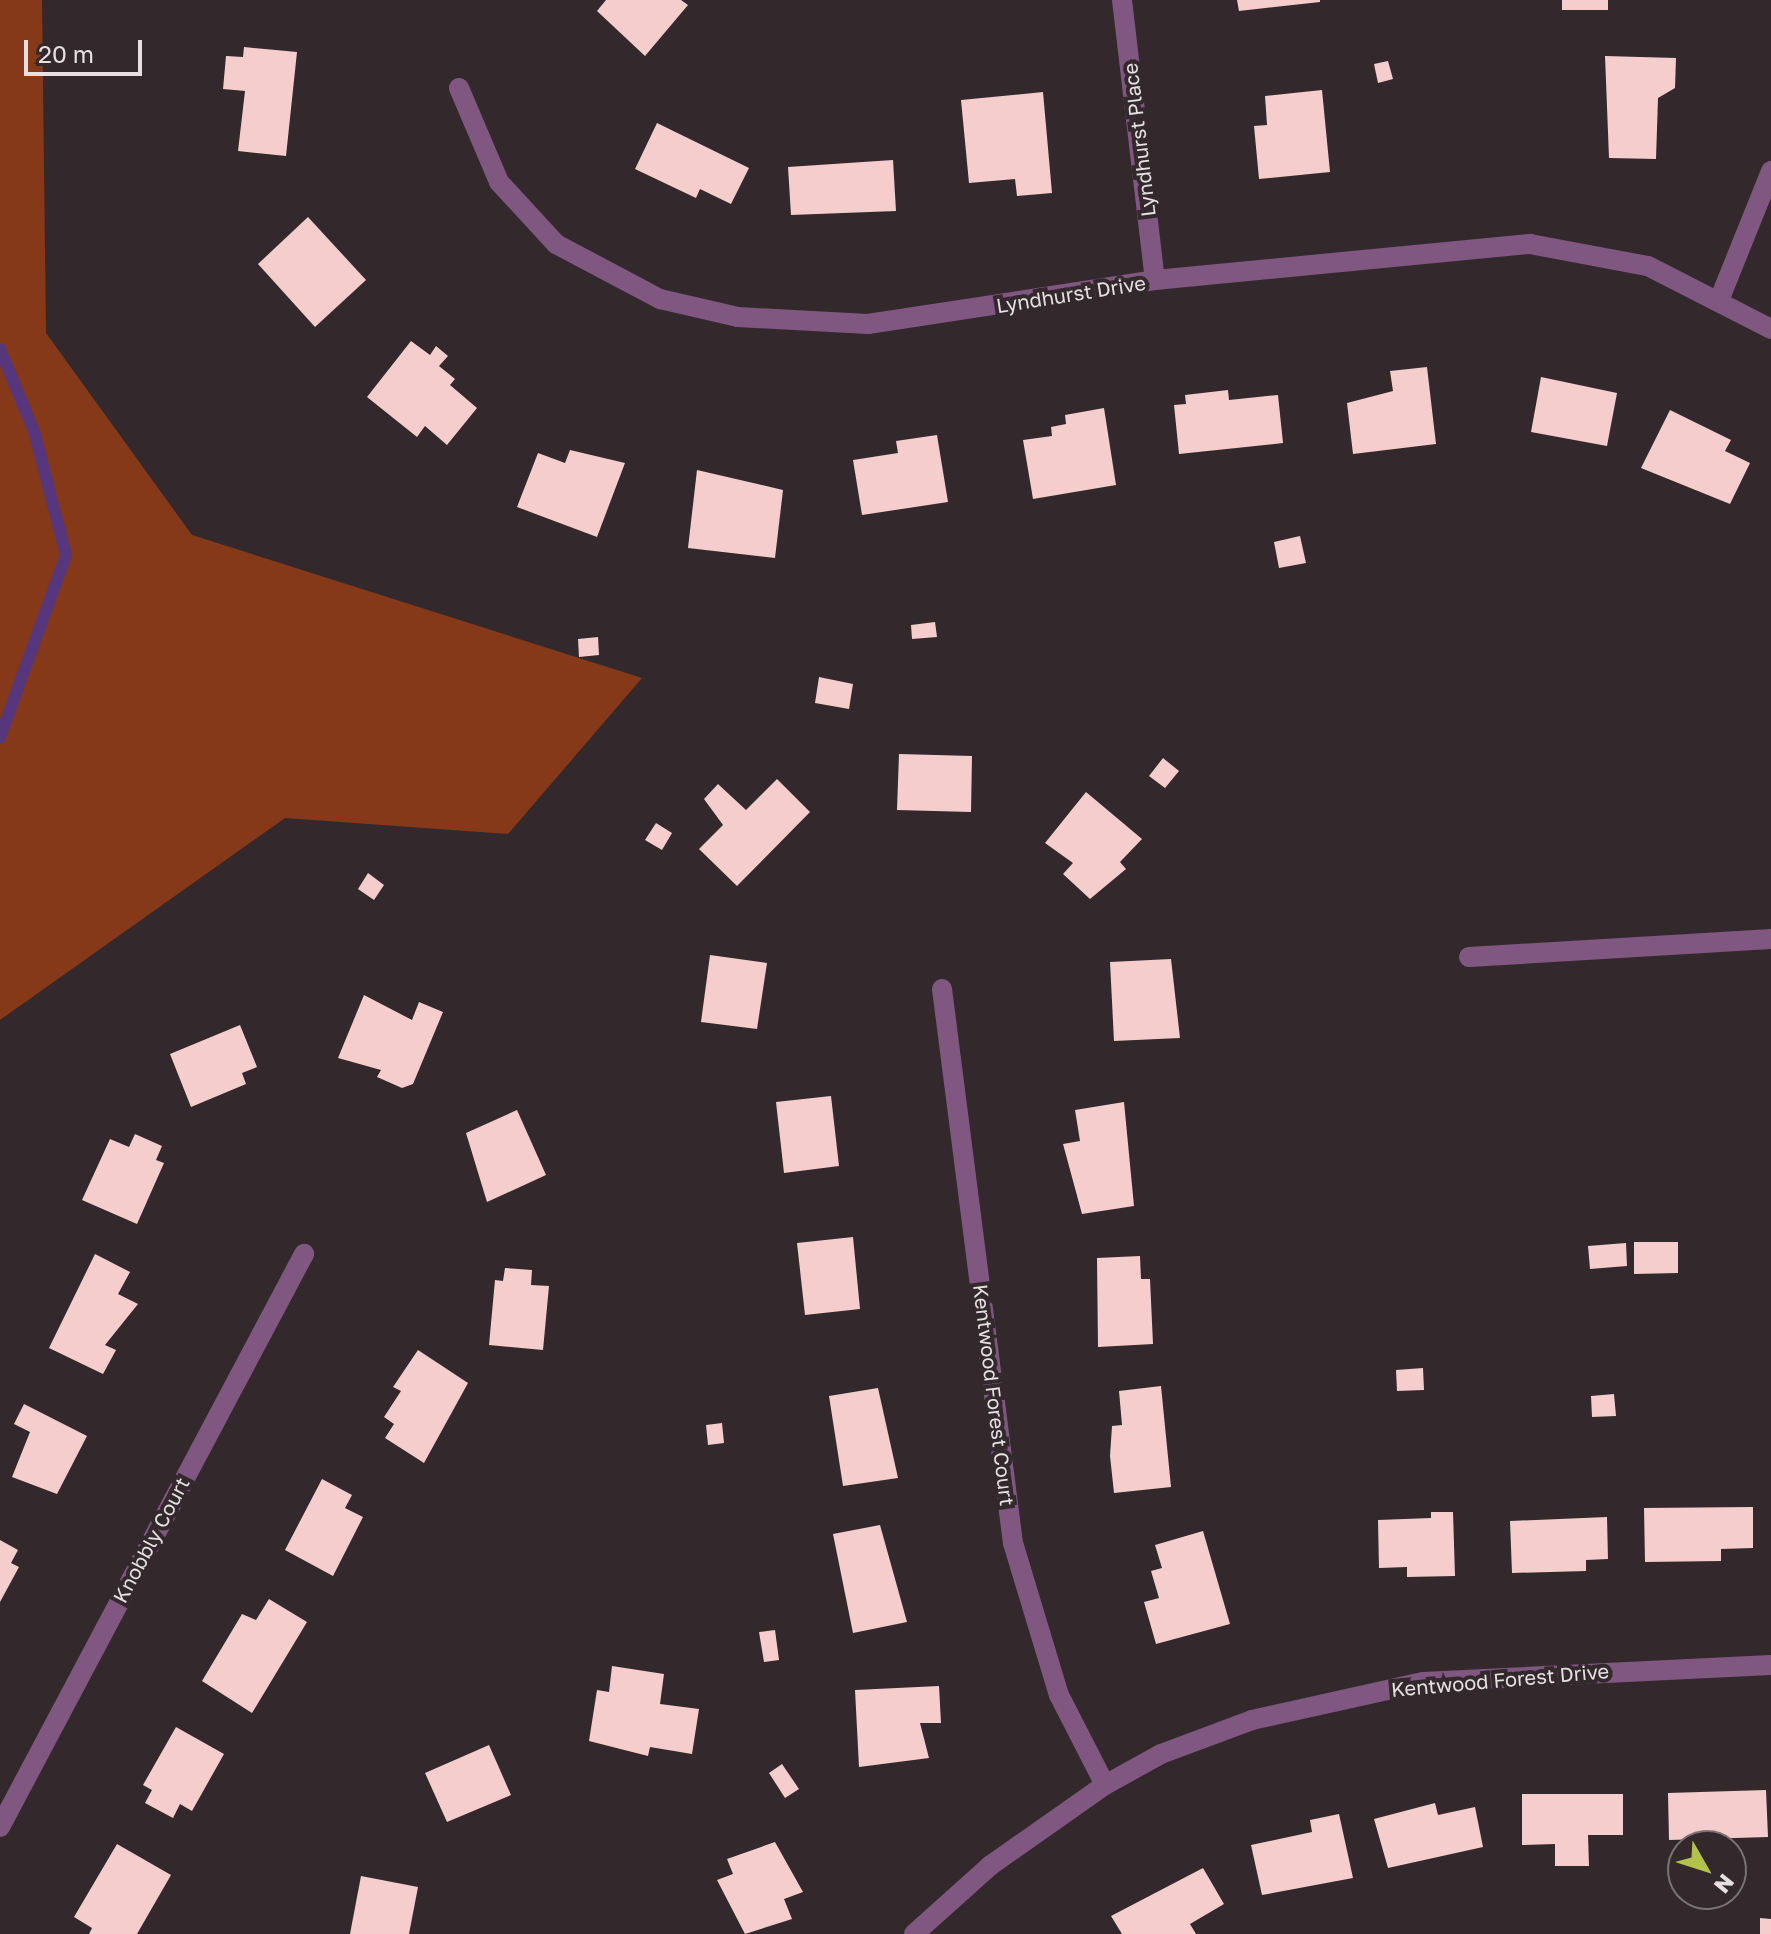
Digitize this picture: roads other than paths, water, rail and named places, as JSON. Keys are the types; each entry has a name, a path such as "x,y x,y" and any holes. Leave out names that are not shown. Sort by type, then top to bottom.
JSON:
{"street":[{"name":"Lyndhurst Place","path":"1122,0 1155,280"},
{"name":"Lyndhurst Drive","path":"459,88 475,137 524,215 601,273 660,299 738,317 868,324 1155,280 1530,244 1596,251 1720,298 1771,329"},
{"path":"1720,298 1771,171"},
{"path":"1469,957 1771,939"},
{"name":"Kentwood Forest Court","path":"942,989 1013,1543 1059,1695 1105,1785"},
{"name":"Knobbly Court","path":"0,1827 304,1254"},
{"name":"Kentwood Forest Drive","path":"914,1934 991,1865 1105,1785 1161,1754 1252,1720 1409,1684 1771,1665"}],"waterway":[{"path":"0,349 34,431 66,555 0,737"}]}
